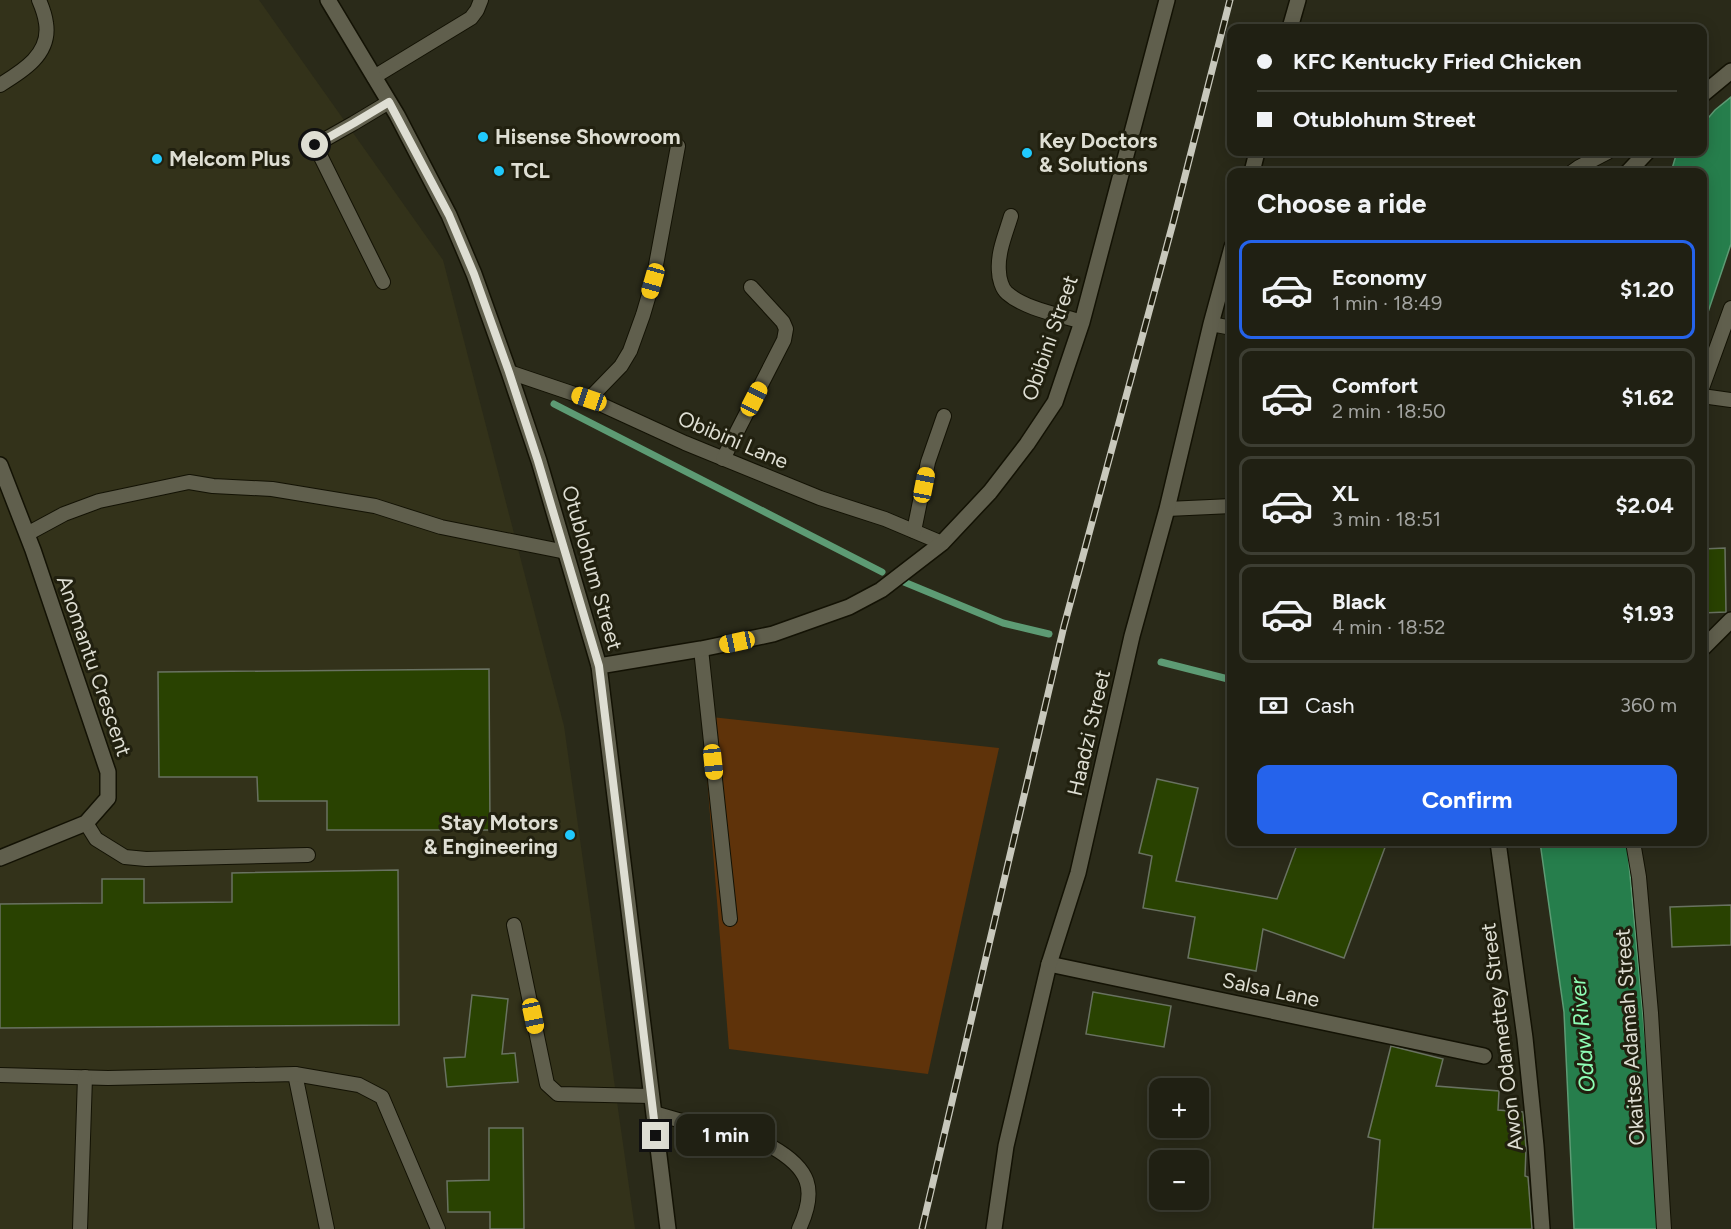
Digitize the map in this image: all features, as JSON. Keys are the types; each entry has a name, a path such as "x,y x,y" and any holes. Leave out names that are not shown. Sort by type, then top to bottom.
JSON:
{"street":[{"name":"Otublohum Street","path":"328,0 389,102 449,215 474,274 509,372 566,552 599,666 668,1229"},
{"name":"Obibini Street","path":"599,666 773,634 849,607 881,590 942,543 990,492 1027,444 1055,402 1082,322 1167,0"},
{"path":"1291,24 1298,0"},
{"path":"1707,91 1731,71"},
{"path":"1632,168 1643,156"},
{"name":"Haadzi Street","path":"994,1229 1006,1146 1050,964 1078,873 1132,636 1167,509 1227,265"},
{"name":"Anomantu Crescent","path":"0,465 27,534 108,772 108,798 86,823 0,858"},
{"path":"1707,644 1731,620"},
{"name":"Awon Odamettey Street","path":"1499,846 1526,1038 1542,1229"},
{"name":"Salsa Lane","path":"1050,964 1484,1056"}],"lane":[{"path":"0,85 34,61 43,50 47,24 39,0"},
{"path":"374,77 471,18 481,0"},
{"path":"383,282 315,145 389,102"},
{"path":"589,399 621,366 630,351 640,324 653,281 678,146"},
{"path":"1578,168 1600,156"},
{"path":"1011,216 1000,255 999,272 1003,288 1008,294 1029,305 1082,322"},
{"path":"723,459 784,340 786,329 783,322 751,287"},
{"path":"1707,374 1731,308"},
{"path":"1211,324 1227,327"},
{"name":"Obibini Lane","path":"509,372 589,399 723,459 820,498 885,519 942,543"},
{"path":"1707,397 1731,400"},
{"path":"914,531 928,462 944,416"},
{"path":"27,534 64,514 99,501 189,482 213,486 272,489 375,506 441,527 566,552"},
{"path":"1167,509 1227,506"},
{"path":"700,649 730,919"},
{"path":"86,823 96,839 125,857 146,859 308,855"},
{"name":"Okaitse Adamah Street","path":"1634,846 1640,877 1651,1013 1664,1229"},
{"path":"514,925 547,1084 558,1095 651,1096"},
{"path":"295,1074 327,1229"},
{"path":"0,1075 85,1077 295,1074 359,1085 382,1097 438,1229"},
{"path":"80,1229 85,1077"},
{"path":"654,1113 772,1147 797,1164 809,1187 806,1214 799,1229"}],"shaded area":[{"path":"0,0 259,0 443,260 564,726 635,1229 0,1229"},
{"path":"702,716 999,748 928,1074 729,1049"}],"water":[{"path":"1731,97 1731,244 1707,315 1707,168 1672,168 1676,156 1707,156 1707,119"},
{"name":"Odaw River","path":"1541,846 1627,846 1650,1092 1657,1229 1574,1229 1564,1012"}],"building":[{"path":"1725,548 1726,612 1707,613 1707,549"},
{"path":"489,669 490,830 327,830 327,801 258,801 257,777 159,777 158,672"},
{"path":"1157,779 1198,788 1176,881 1277,899 1297,846 1386,846 1344,958 1263,929 1256,971 1188,958 1195,917 1143,908 1152,856 1139,853"},
{"path":"398,870 399,1025 0,1028 0,904 102,903 102,879 144,879 144,903 232,902 232,873"},
{"path":"1731,905 1731,945 1672,947 1670,907"},
{"path":"1093,992 1171,1006 1164,1047 1086,1034"},
{"path":"472,995 508,999 502,1054 515,1053 518,1082 447,1087 444,1058 465,1057"},
{"path":"1391,1046 1443,1059 1436,1086 1499,1091 1498,1110 1523,1112 1526,1148 1525,1176 1528,1177 1532,1229 1373,1229 1380,1140 1368,1137"},
{"path":"489,1128 523,1128 524,1229 490,1229 490,1212 448,1212 447,1181 489,1180"}],"waterway":[{"path":"554,404 882,572"},
{"path":"904,582 1003,623 1049,634"},
{"path":"1161,662 1227,679"}],"railway":[{"path":"922,1229 1064,626 1173,223 1230,0"}],"place":[{"name":"Hisense Showroom","path":"483,137"},
{"name":"Key Doctors & Solutions","path":"1027,153"},
{"name":"Melcom Plus","path":"157,159"},
{"name":"TCL","path":"499,171"},
{"name":"Stay Motors & Engineering","path":"570,835"}],"route":[{"path":"315,145 389,102 449,215 474,274 509,372 571,567 599,666 656,1136"}]}
